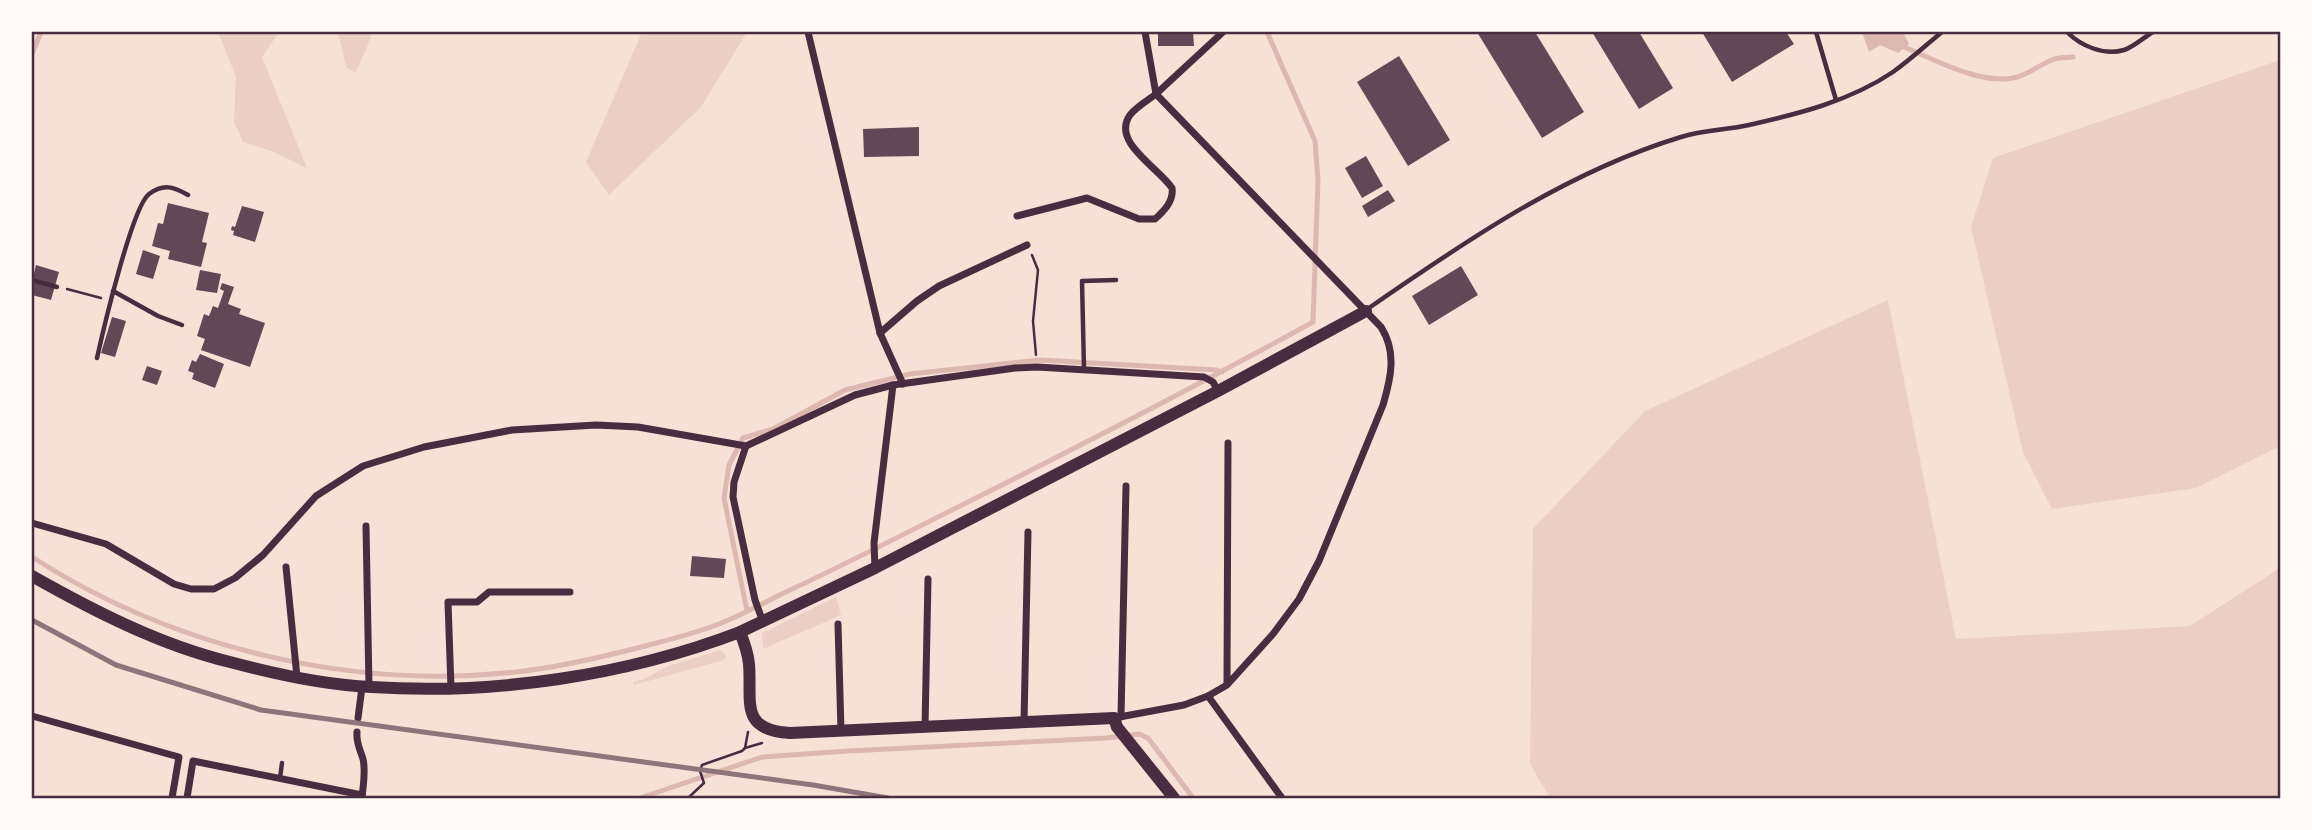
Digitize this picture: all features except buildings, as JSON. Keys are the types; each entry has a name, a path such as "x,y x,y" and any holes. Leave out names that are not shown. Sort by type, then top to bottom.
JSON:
{"main road":[{"path":"32,576 90,609 164,641 228,662 367,684 451,680 493,687 627,666 690,651 740,632 761,616 1366,311"},
{"path":"740,632 749,664 750,710 759,725 778,732 1117,721 1174,799"}],"street":[{"path":"808,32 880,333 901,379"},
{"path":"1126,486 1117,721 1184,705 1209,696 1227,685 1273,634 1299,599 1319,561 1382,405 1390,381 1392,363 1388,338 1366,311 1156,94 1144,32"},
{"path":"1017,216 1087,198 1139,219 1155,219 1172,199 1172,188 1126,139 1124,128 1131,113 1156,94 1223,32"},
{"path":"880,333 939,286 1027,245"},
{"path":"32,523 106,544 174,584 191,589 214,589 235,578 263,555 316,496 363,466 424,447 512,430 596,425 638,427 741,445 855,395 893,385 901,379 1015,368 1083,364 1204,377 1215,386"},
{"path":"874,561 893,385"},
{"path":"1227,685 1228,443"},
{"path":"741,445 734,482 735,516 761,616"},
{"path":"358,718 367,684 368,668 366,526"},
{"path":"1024,722 1028,532"},
{"path":"286,567 297,672"},
{"path":"925,727 928,579"},
{"path":"451,680 448,602 477,602 489,592 570,592"},
{"path":"838,624 841,731"},
{"path":"1209,696 1282,799"},
{"path":"32,716 179,757 172,799"},
{"path":"187,799 193,761 362,797 363,758 356,744 357,732"}],"lane":[{"path":"1816,32 1836,100"},
{"path":"1366,311 1494,225 1571,181 1683,136 1737,128 1794,115 1836,100 1893,72 1942,32"},
{"path":"2067,32 2076,40 2105,52 2126,50 2153,32"},
{"path":"97,358 126,247 146,196 159,188 173,186 188,195"},
{"path":"32,281 57,287"},
{"path":"1083,364 1082,281 1116,281"},
{"path":"113,291 158,316 182,325"},
{"path":"104,298 111,300"},
{"path":"280,779 282,763"}],"path":[{"path":"1027,245 1038,270 1033,321 1036,356"},
{"path":"57,287 104,298"},
{"path":"688,799 704,783 700,771 702,765 745,748 753,718"}],"shaded area":[{"path":"218,32 279,32 262,57 307,168 274,152 243,142 234,122 236,77"},
{"path":"338,32 373,32 356,73 346,67"},
{"path":"642,32 747,32 701,107 609,195 586,162"},
{"path":"1862,32 1903,32 1909,44 1898,53 1880,45 1869,52"},
{"path":"2280,60 2280,446 2196,488 2052,509 2023,452 1971,227 1993,158"},
{"path":"1888,300 1956,639 2190,626 2280,568 2280,798 1550,798 1530,764 1533,529 1645,411"},
{"path":"836,597 841,615 763,649 762,633"},
{"path":"721,650 726,656 724,660 634,685 633,682 668,666"}],"waterway":[{"path":"32,54 41,32"},
{"path":"32,557 86,589 144,616 203,638 264,655 327,668 390,674 453,676 544,668 660,642 728,620 1046,463 1313,322 1318,180 1315,141 1267,32"},
{"path":"1899,45 1955,69 2000,79 2023,75 2054,59 2073,57"},
{"path":"747,611 724,498 729,465 743,438 773,429 845,390 910,374 1040,360 1222,372"},
{"path":"640,798 762,757 1139,734 1148,738 1193,798"}],"railway":[{"path":"32,620 116,665 261,710 813,785 888,798"}]}
